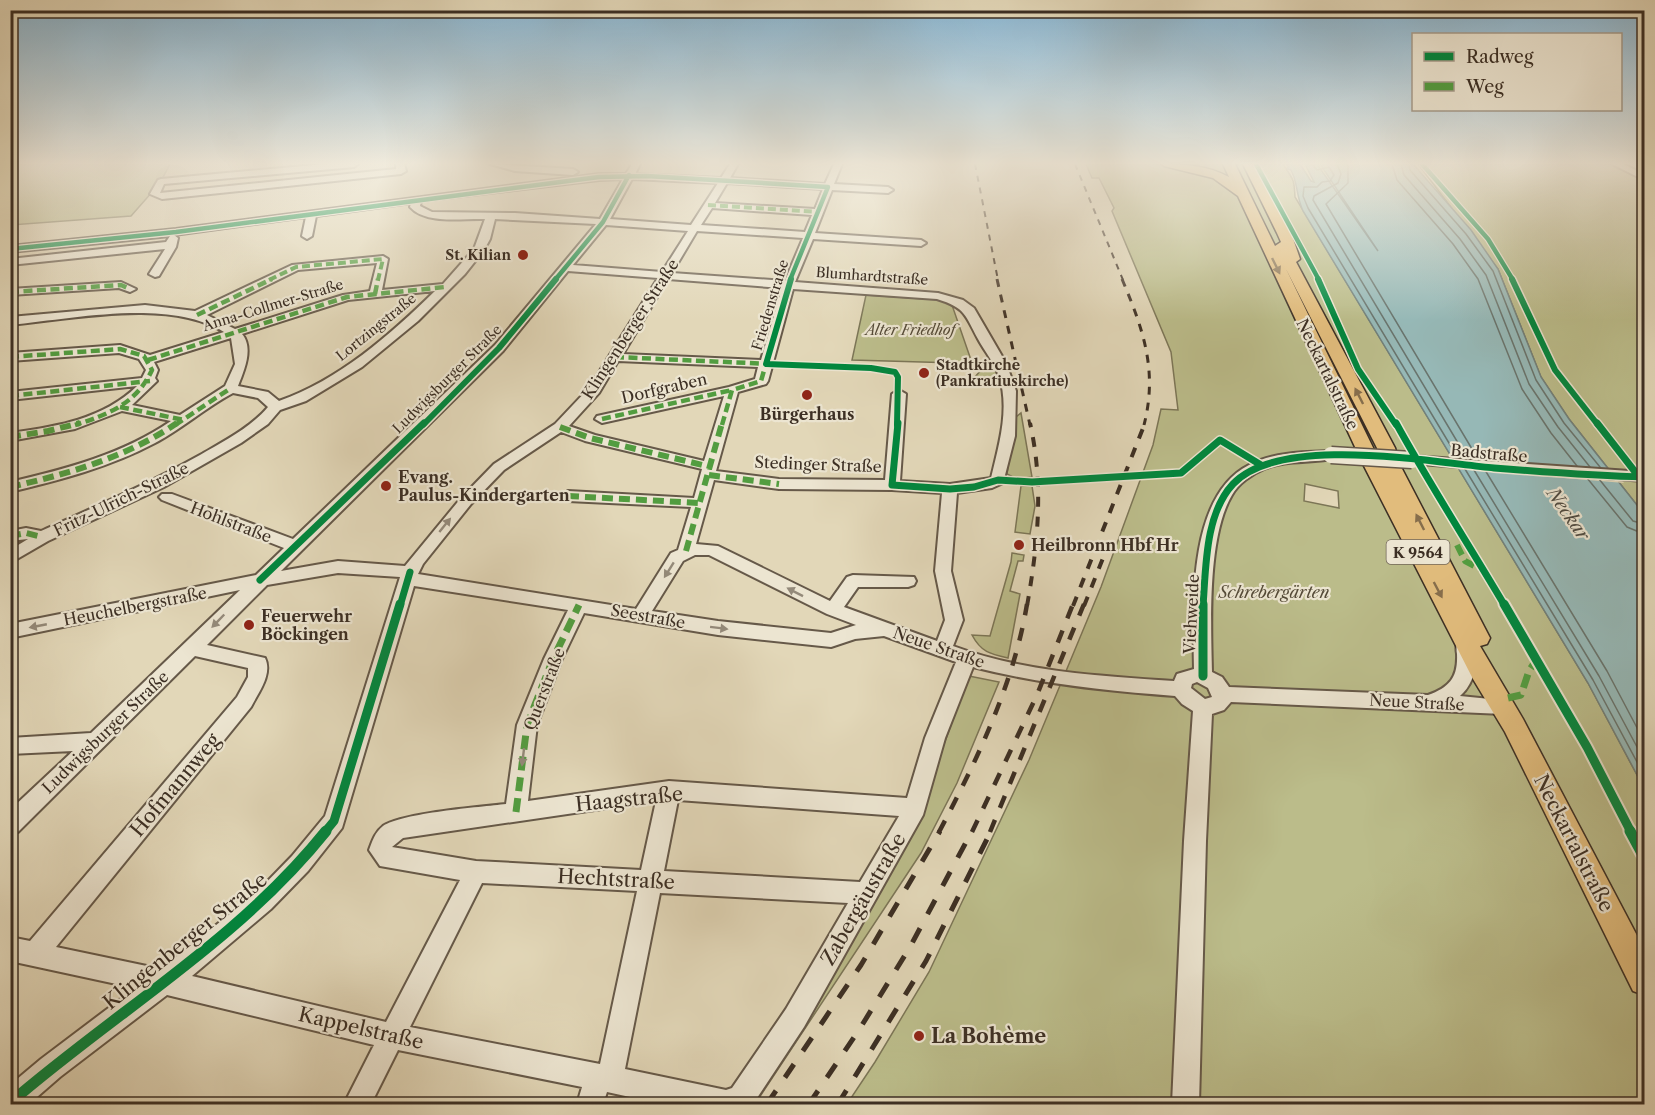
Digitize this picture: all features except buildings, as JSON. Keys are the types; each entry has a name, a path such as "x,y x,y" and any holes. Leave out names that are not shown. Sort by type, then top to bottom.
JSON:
{"main road":[{"name":"Neckartalstraße","path":"1253,216 1379,456 1391,465 1505,688 1508,698 1503,706"},
{"name":"Neckartalstraße","path":"1264,216 1297,274"},
{"name":"Neckartalstraße","path":"1275,216 1284,233 1297,274 1464,640 1490,689 1503,706 1644,980"}],"street":[{"path":"10,249 176,232 290,216"},
{"path":"307,236 311,216"},
{"name":"Lortzingstraße","path":"275,407 306,396 339,376 413,320 479,250 485,239 491,216"},
{"path":"492,216 921,243"},
{"name":"Ludwigsburger Straße","path":"10,825 294,546 429,419 499,348 606,216"},
{"name":"Klingenberger Straße","path":"10,1103 68,1054 231,930 279,887 309,855 334,821 409,575 455,513 499,467 560,427 594,390 701,216"},
{"name":"Friedenstraße","path":"766,364 789,284 816,216"},
{"path":"155,274 171,247 176,232"},
{"path":"10,262 170,245"},
{"path":"197,315 296,267 383,259 375,294"},
{"name":"Blumhardtstraße","path":"565,268 924,294 961,303 974,314 984,337 1001,364 1010,394 1011,407 998,480"},
{"path":"10,292 121,285 130,289"},
{"name":"Anna-Collmer-Straße","path":"148,360 347,297 446,287"},
{"path":"10,321 145,309 167,310 197,315 219,322 239,338 242,356 231,388 150,440 84,468 10,487"},
{"path":"10,357 120,349 136,352 148,360 153,369 150,381 142,391 120,406 64,429 10,438"},
{"path":"615,357 766,364"},
{"name":"Dorfgraben","path":"602,419 732,390 761,381 766,364"},
{"path":"10,396 150,381"},
{"path":"231,388 267,396 275,407"},
{"path":"640,616 677,557 686,551 732,390"},
{"path":"892,485 899,394"},
{"path":"120,406 184,420"},
{"name":"Fritz-Ulrich-Straße","path":"10,558 42,537 125,500 163,491 263,421 275,407"},
{"name":"Stedinger Straße","path":"560,427 590,438 710,471 779,484 892,485 950,489 974,487 998,480"},
{"name":"Badstraße","path":"1330,455 1644,477"},
{"name":"Viehweide","path":"1203,676 1202,641 1208,559 1214,523 1224,495 1234,483 1261,465 1282,460 1330,455"},
{"path":"942,650 954,620 943,571 950,489"},
{"name":"Hohlstraße","path":"163,491 294,546"},
{"path":"568,496 700,503"},
{"path":"10,536 26,533 42,537"},
{"name":"Neue Straße","path":"686,551 712,550 833,610 967,659 1037,675 1107,684 1181,689"},
{"path":"260,580 338,567 409,575"},
{"name":"Seestraße","path":"409,575 718,628 831,640 854,632 888,630"},
{"name":"Heuchelbergstraße","path":"10,631 260,580"},
{"path":"833,610 853,581 909,581"},
{"name":"Querstraße","path":"516,812 527,725 553,659 579,605"},
{"path":"1429,702 1454,692 1460,686 1466,675 1464,640"},
{"name":"Hofmannweg","path":"35,954 244,702 257,677 258,663 191,648"},
{"name":"Zabergäustraße","path":"713,1103 726,1104 741,1098 795,1018 868,893 915,808 935,738 967,659"},
{"path":"1190,676 1203,676 1216,683 1223,694 1218,705 1203,706 1189,701 1181,689 1184,679 1190,676"},
{"name":"Neue Straße","path":"1223,694 1503,706"},
{"path":"1186,1104 1195,841 1203,706"},
{"path":"10,746 95,741"},
{"path":"590,1104 605,1078 669,790"},
{"name":"Haagstraße","path":"383,840 392,832 402,828 669,790 915,808"},
{"name":"Hechtstraße","path":"383,840 380,850 388,859 476,872 868,893"},
{"path":"357,1104 476,872"},
{"name":"Kappelstraße","path":"10,949 164,982 391,1036 605,1078 713,1103"}],"green space":[{"path":"11,216 131,216 11,225"},
{"name":"Schrebergärten","path":"1114,216 1306,216 1588,683 1644,788 1644,1104 847,1104 929,972 1029,760 1101,587 1153,445 1161,409 1178,410 1171,352","holes":["1305,484 1338,491 1339,508 1304,501"]},
{"path":"1458,216 1644,216 1644,514 1569,419 1541,377 1498,269"},
{"name":"Alter Friedhof","path":"866,295 940,300 952,305 971,360 957,363 852,360"},
{"path":"987,364 994,365 1000,387 970,382"},
{"path":"1021,413 1032,477 1017,479 1007,474 1016,417"},
{"path":"1021,486 1032,486 1035,506 1030,534 1015,532"},
{"path":"1012,553 1024,555 1023,561 1018,561 1010,591 1020,594 1008,658 987,651 972,635 990,636"},
{"path":"969,676 999,682 957,783 921,853 755,1104 742,1104 824,991 878,896 914,826"}],"water":[{"name":"Neckar","path":"1306,216 1353,216 1378,251 1355,216 1459,216 1498,269 1541,377 1569,419 1644,514 1644,788 1588,683"}],"pier":[{"path":"1447,458 1614,471 1624,483 1455,469"}],"railway":[{"path":"985,216 998,280"},
{"path":"1097,216 1123,280"},
{"path":"997,279 1030,425"},
{"path":"1122,279 1142,333 1149,368 1148,405 1144,425"},
{"path":"1027,606 1038,514 1037,469 1030,423"},
{"path":"1073,606 1145,423"},
{"path":"1084,606 1113,533"},
{"path":"939,832 992,722 1013,664 1027,604"},
{"path":"972,832 1037,695 1073,604"},
{"path":"990,832 1084,604"},
{"path":"767,1104 861,965 940,831"},
{"path":"809,1104 859,1030 910,947 972,831"},
{"path":"838,1104 926,961 991,831"}],"marked path":[{"path":"197,315 296,267 383,259 375,294"},
{"path":"10,292 121,285 130,289"},
{"path":"148,360 347,297 445,287"},
{"path":"10,357 120,349 144,356 152,370 144,386 131,400 113,411 93,420 70,426 10,437"},
{"path":"615,357 771,364"},
{"path":"686,551 732,390 761,381 767,360"},
{"path":"10,396 150,381"},
{"path":"10,487 82,468 133,448 161,434 231,388"},
{"path":"602,419 732,390"},
{"path":"120,407 184,420"},
{"path":"560,427 590,438 711,467"},
{"path":"709,475 779,484"},
{"path":"568,496 700,503"},
{"path":"10,536 26,533 42,537"},
{"path":"1457,545 1465,561 1482,570"},
{"path":"516,812 527,725 553,659 579,605"},
{"path":"1508,698 1521,695 1529,671 1537,659"}],"cycle path":[{"path":"10,249 176,232 292,216"},
{"path":"260,580 429,419 499,348 606,216"},
{"path":"816,216 789,284 766,364 871,368 895,372 898,377 898,419 892,485 950,489 974,487 998,480 1032,482 1181,473 1220,440 1261,465"},
{"path":"1285,216 1314,269 1358,369 1388,410 1433,490 1459,527 1587,747 1644,857"},
{"path":"1468,216 1488,239 1507,267 1555,370 1643,482"},
{"path":"1203,676 1205,582 1212,531 1226,493 1238,479 1253,468 1308,456 1353,455 1542,472 1644,477"},
{"path":"10,1103 51,1068 180,970 263,902 300,863 334,821 410,572"}],"place":[{"name":"St. Kilian","path":"523,255"},
{"name":"Stadtkirche (Pankratiuskirche)","path":"924,373"},
{"name":"Bürgerhaus","path":"807,395"},
{"name":"Evang. Paulus-Kindergarten","path":"386,486"},
{"name":"Heilbronn Hbf Hr","path":"1019,545"},
{"name":"Feuerwehr Böckingen","path":"249,625"},
{"name":"La Bohème","path":"919,1036"}]}
